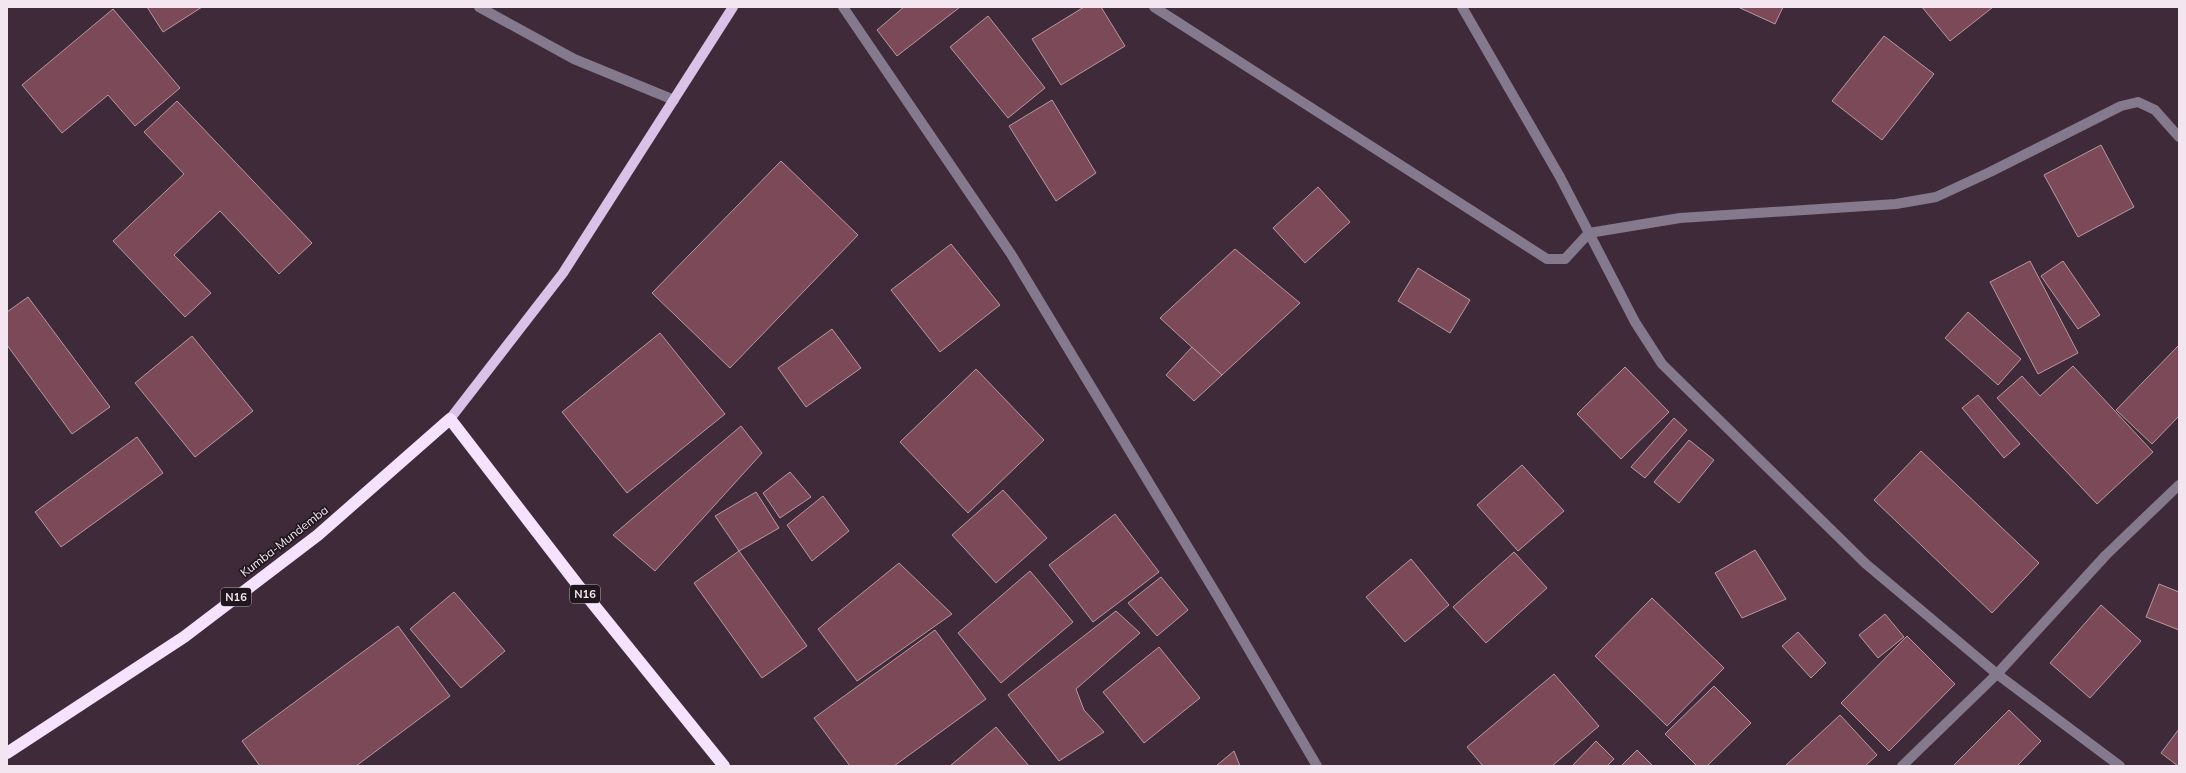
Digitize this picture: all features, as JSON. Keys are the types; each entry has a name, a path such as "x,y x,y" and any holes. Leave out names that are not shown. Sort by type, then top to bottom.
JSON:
{"highway":[{"name":"Kumba-Mundemba","path":"7,753 184,637 318,534 450,419"},
{"name":"N16","path":"450,419 577,584 724,766"}],"main road":[{"path":"450,419 563,273 733,7"}],"street":[{"path":"479,7 574,59 674,100"},
{"path":"843,7 1011,254 1218,597 1317,766"},
{"path":"1154,7 1547,259 1565,259 1589,233 1680,218 1896,204 1936,197 1990,172 2121,106 2138,102 2156,110 2179,137"},
{"path":"1462,7 1560,177 1634,322 1662,364 1866,564 1996,674 2120,766"},
{"path":"1902,766 1996,674 2106,555 2179,485"}],"building":[{"path":"147,7 202,7 163,32"},
{"path":"904,7 960,7 897,56 877,30"},
{"path":"1084,7 1101,7 1125,46 1061,85 1032,39"},
{"path":"1738,7 1783,7 1775,24"},
{"path":"1922,7 1993,7 1950,41"},
{"path":"113,9 180,88 135,126 108,95 62,133 22,85"},
{"path":"988,16 1045,88 1008,118 950,47"},
{"path":"1884,36 1934,74 1882,140 1832,101"},
{"path":"1052,100 1096,173 1056,201 1009,126"},
{"path":"177,101 312,243 279,274 220,211 174,255 211,293 185,317 113,241 184,174 144,132"},
{"path":"2101,145 2134,207 2078,237 2044,175"},
{"path":"781,161 858,235 730,368 652,293"},
{"path":"1318,187 1350,222 1305,263 1273,228"},
{"path":"951,244 1000,305 940,352 891,290"},
{"path":"1235,249 1300,303 1222,375 1160,318"},
{"path":"2030,261 2078,353 2038,374 1990,282"},
{"path":"2063,261 2100,315 2078,329 2041,276"},
{"path":"1418,268 1470,300 1450,333 1398,301"},
{"path":"28,297 110,407 72,434 7,345 7,312"},
{"path":"1968,312 2021,359 1998,385 1945,338"},
{"path":"832,329 861,368 806,407 778,368"},
{"path":"660,333 725,414 627,493 562,412"},
{"path":"192,336 253,411 195,457 135,383"},
{"path":"2179,345 2179,416 2152,444 2116,410"},
{"path":"1192,347 1222,375 1194,401 1166,375"},
{"path":"2073,366 2153,452 2097,504 1997,398 2022,376 2040,396"},
{"path":"1625,367 1669,412 1621,459 1577,414"},
{"path":"976,369 1044,440 968,513 900,442"},
{"path":"1978,395 2020,444 2004,458 1962,408"},
{"path":"1674,418 1687,430 1645,478 1631,467"},
{"path":"741,426 762,453 655,571 613,535"},
{"path":"137,437 163,473 61,547 35,512"},
{"path":"1689,440 1714,460 1679,503 1654,482"},
{"path":"1921,451 2039,563 1992,613 1874,500"},
{"path":"1522,465 1564,511 1518,551 1477,505"},
{"path":"790,472 811,497 780,518 763,493"},
{"path":"1003,490 1047,538 996,583 952,535"},
{"path":"756,492 779,528 739,551 715,516"},
{"path":"823,496 849,531 812,561 787,525"},
{"path":"1115,514 1159,572 1093,622 1049,565"},
{"path":"1755,550 1786,599 1742,618 1715,573"},
{"path":"739,551 807,646 762,678 694,583"},
{"path":"1514,552 1547,588 1486,643 1453,607"},
{"path":"1411,559 1449,605 1405,642 1366,597"},
{"path":"899,563 952,614 857,681 818,629"},
{"path":"1030,571 1073,622 1001,683 958,633"},
{"path":"1161,577 1188,610 1157,636 1128,603"},
{"path":"2159,584 2179,592 2179,630 2146,617"},
{"path":"454,592 505,651 461,688 410,629"},
{"path":"1652,598 1724,668 1667,726 1595,656"},
{"path":"2101,605 2141,641 2090,698 2050,663"},
{"path":"1116,611 1140,633 1076,689 1084,710 1104,732 1059,761 1008,695"},
{"path":"1885,614 1904,637 1878,658 1859,635"},
{"path":"398,626 450,696 356,766 260,766 242,741"},
{"path":"935,630 986,699 894,766 850,766 814,718"},
{"path":"1798,632 1826,663 1811,678 1782,646"},
{"path":"1907,636 1955,684 1889,751 1841,703"},
{"path":"1159,647 1200,698 1144,743 1103,692"},
{"path":"1554,674 1599,726 1552,766 1483,766 1467,747"},
{"path":"1714,686 1751,723 1707,766 1697,766 1665,734"},
{"path":"2009,710 2041,741 2017,766 1953,766"},
{"path":"1840,715 1877,755 1865,766 1785,766"},
{"path":"996,727 1029,766 950,766"},
{"path":"2179,729 2179,766 2178,766 2161,753"},
{"path":"1596,741 1614,759 1607,766 1572,766"},
{"path":"1637,750 1653,766 1621,766"},
{"path":"1234,751 1240,766 1216,766"}]}
